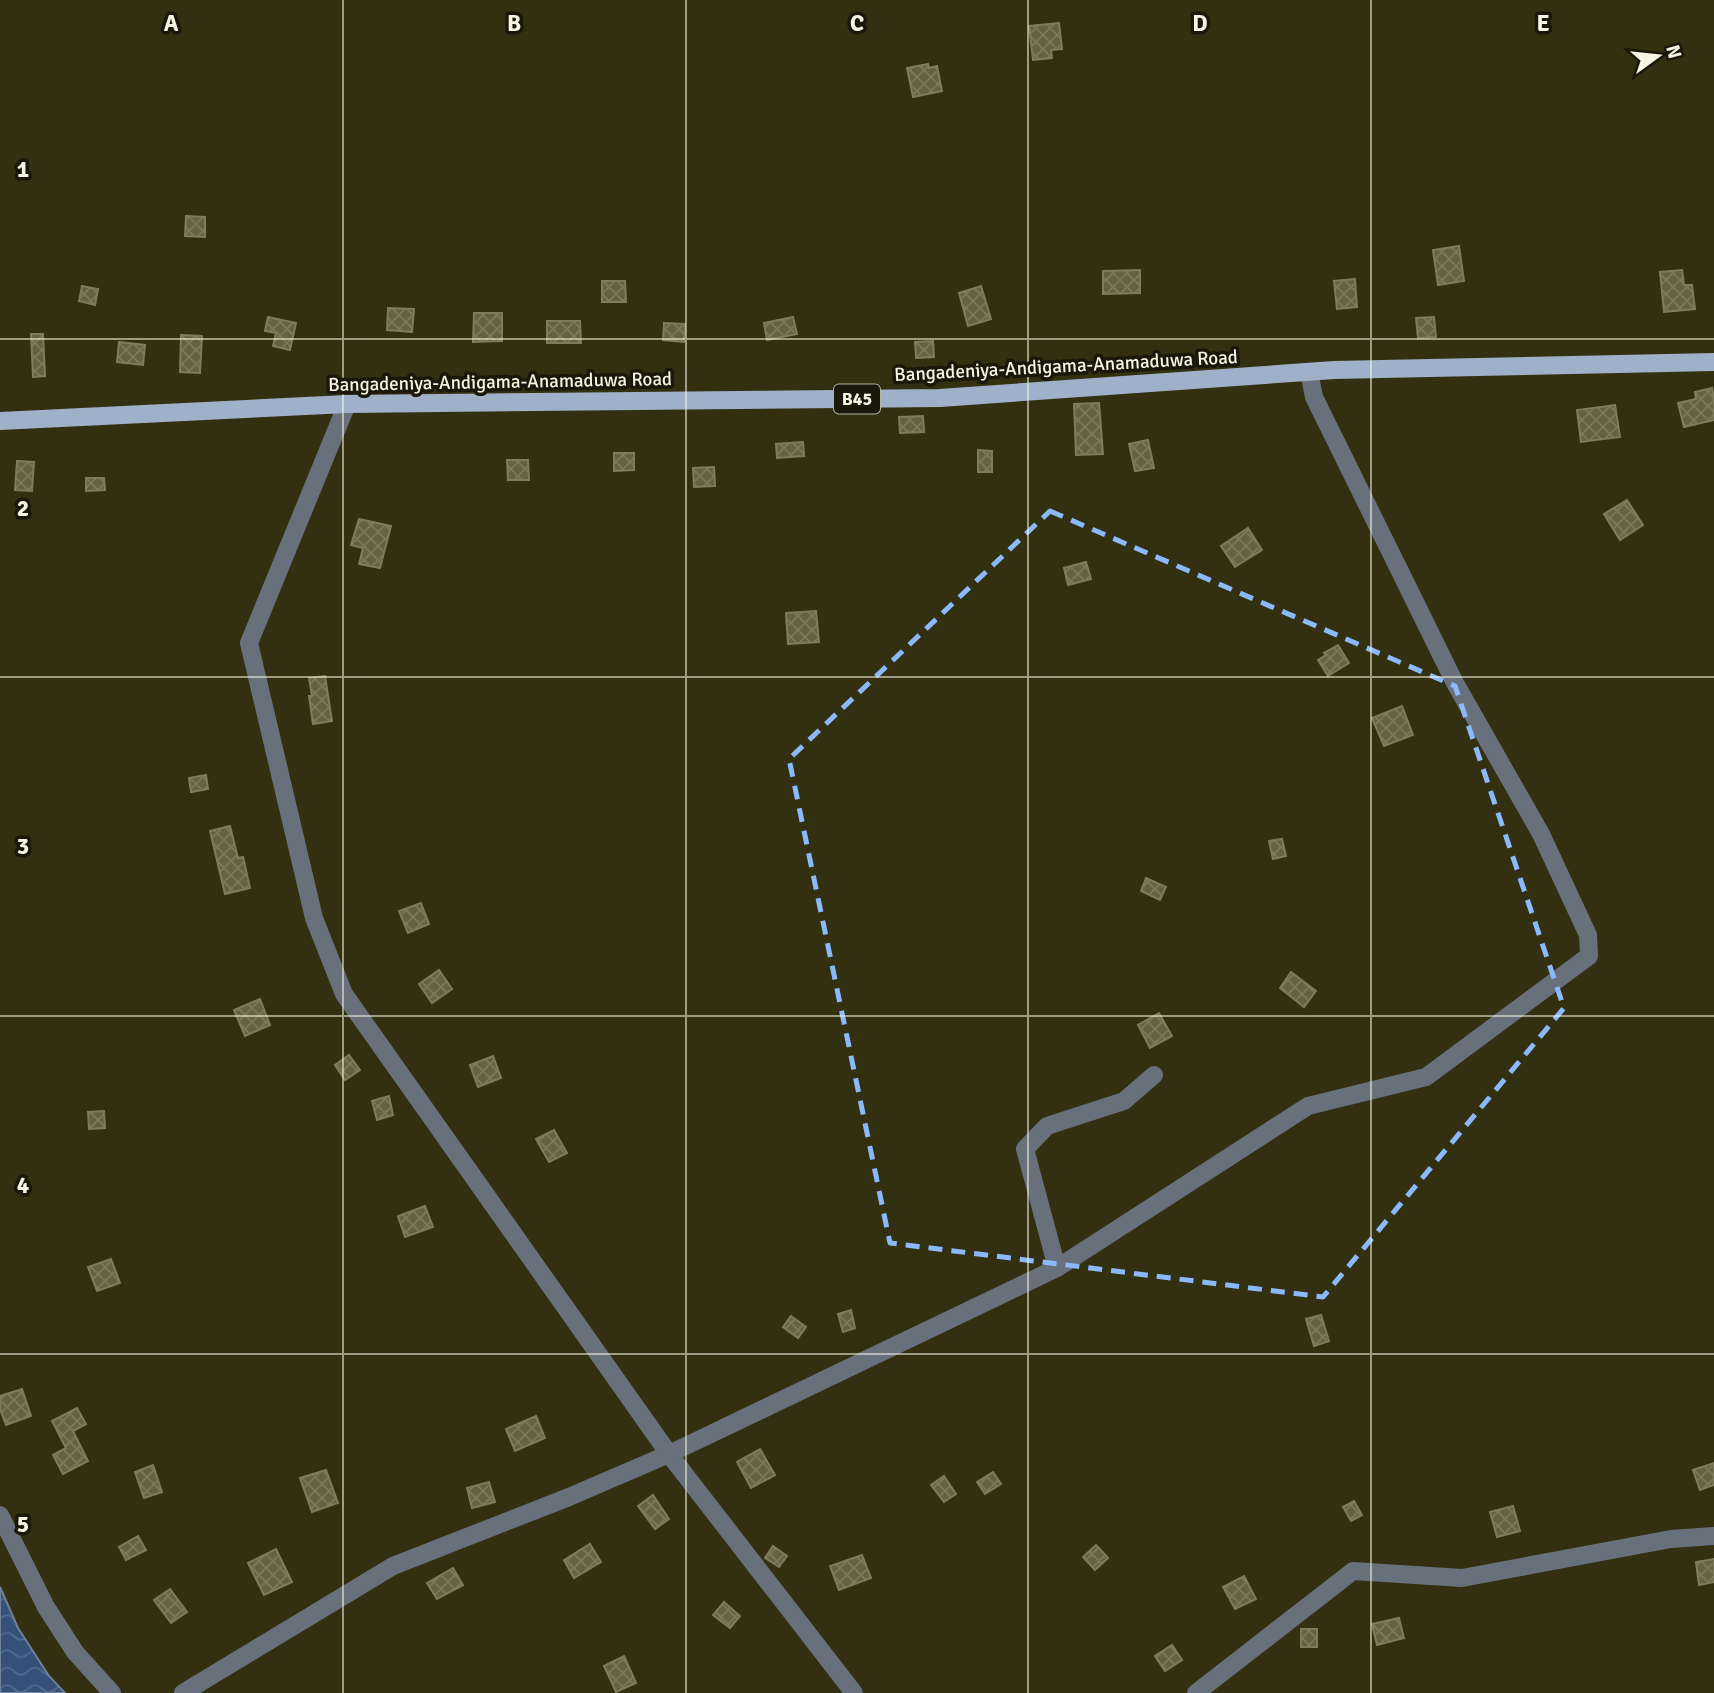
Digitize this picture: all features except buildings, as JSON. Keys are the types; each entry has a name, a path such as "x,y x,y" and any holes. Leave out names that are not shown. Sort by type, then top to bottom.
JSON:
{"main road":[{"name":"Bangadeniya-Andigama-Anamaduwa Road","path":"0,421 347,404 940,398 1309,372 1714,362"}],"street":[{"path":"183,1693 393,1566 569,1497 669,1454 1057,1268 1308,1106 1426,1077 1589,956 1588,935 1541,834 1455,683 1314,397 1309,372"},
{"path":"347,404 249,643 314,918 344,994 669,1454 854,1693"},
{"path":"1057,1268 1026,1149 1047,1126 1124,1101 1154,1075"},
{"path":"0,1514 46,1607 75,1652 112,1693"},
{"path":"1196,1693 1353,1571 1462,1578 1671,1539 1714,1536"}],"highlighted area":[{"path":"1050,511 1455,686 1564,1008 1323,1297 890,1243 789,759"}],"water":[{"path":"0,1587 18,1628 49,1676 65,1693 0,1693"}]}
